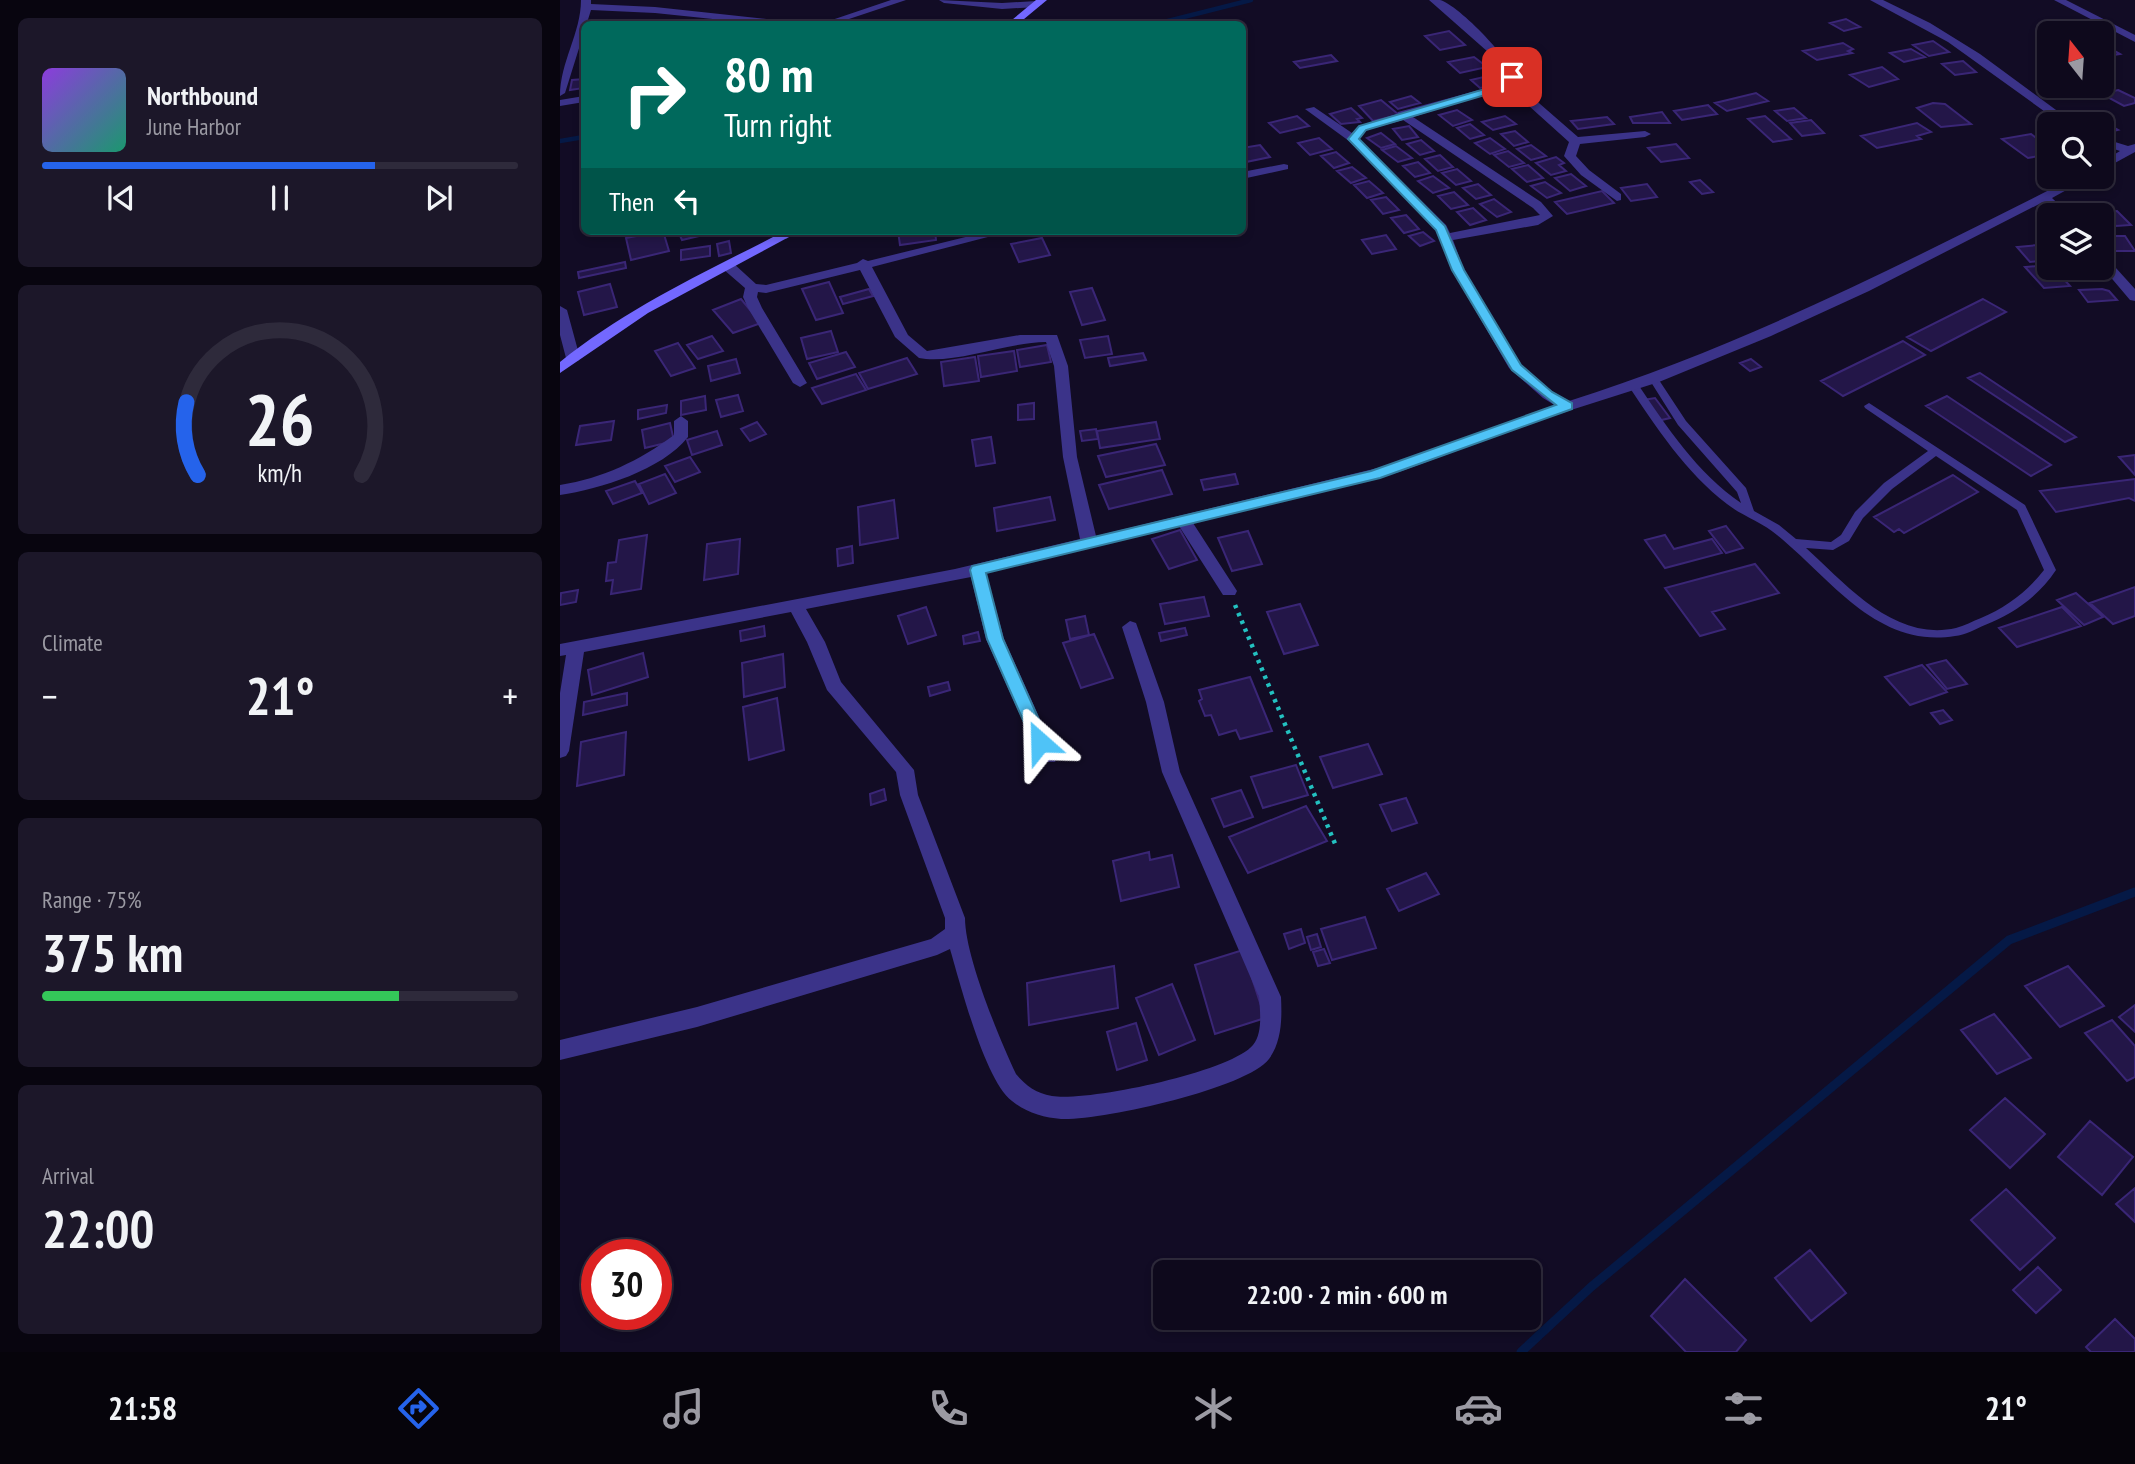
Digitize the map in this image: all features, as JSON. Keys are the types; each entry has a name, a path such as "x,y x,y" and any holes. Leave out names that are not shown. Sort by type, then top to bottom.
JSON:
{"main road":[{"path":"1017,21 1039,2"},
{"path":"560,369 594,340 639,311 728,266 780,235"}],"street":[{"path":"834,21 901,0"},
{"path":"944,0 1002,6 1039,2"},
{"path":"1434,0 1453,13 1488,47 1511,74 1509,83"},
{"path":"1875,0 1900,11 1998,71 2053,112"},
{"path":"2059,0 2135,39"},
{"path":"582,21 587,4 756,21"},
{"path":"1002,6 1011,21"},
{"path":"560,93 581,24"},
{"path":"1353,139 1363,128 1402,114 1509,83"},
{"path":"1509,83 1575,141 1645,134"},
{"path":"560,103 581,100"},
{"path":"1310,109 1353,139 1447,237 1458,270 1516,368 1548,395 1567,406"},
{"path":"1402,114 1537,205 1547,216 1538,222 1447,237"},
{"path":"1575,141 1570,156 1576,166 1617,197"},
{"path":"2114,144 2132,148"},
{"path":"2114,159 2132,148"},
{"path":"1246,175 1284,167"},
{"path":"560,751 568,649 977,570 1394,469 1567,406 1654,379 1766,333 1864,288 2062,189"},
{"path":"2045,198 2051,203"},
{"path":"728,266 752,287 766,289 863,263 988,235"},
{"path":"863,263 902,337 923,355 955,355 1025,338 1052,338 1061,366 1070,457 1089,542"},
{"path":"2114,273 2135,297"},
{"path":"752,287 750,297 755,309 800,383"},
{"path":"560,310 573,358"},
{"path":"560,489 590,487 624,473 681,437 681,421"},
{"path":"1184,521 1229,591"},
{"path":"977,570 995,639 1048,757"},
{"path":"795,605 817,642 833,685 905,770 909,794 955,918 955,933 986,1028 1014,1090 1031,1100 1056,1109 1178,1088 1225,1073 1257,1057 1270,1032 1269,997 1171,772 1154,702 1130,627"},
{"path":"560,1050 710,1013 937,946 955,933"}],"lane":[{"path":"1654,379 1682,423 1742,491 1749,510"},
{"path":"1633,385 1661,428 1725,497 1749,510 1793,543 1850,597 1878,618 1917,633 1941,635 1975,627 2033,593 2050,570 2021,508 1869,406"},
{"path":"1793,543 1833,546 1845,538 1858,515 1888,486 1935,451"}],"path":[{"path":"1229,591 1336,846"}],"building":[{"path":"1846,19 1860,27 1844,31 1830,23"},
{"path":"1449,31 1465,45 1440,50 1425,36"},
{"path":"1933,41 1949,52 1929,56 1913,45"},
{"path":"1843,43 1853,49 1848,51 1852,53 1817,60 1803,51"},
{"path":"1911,49 1925,57 1904,62 1890,53"},
{"path":"1331,55 1337,61 1300,68 1294,62"},
{"path":"1474,57 1487,67 1460,73 1448,62"},
{"path":"1963,61 1976,72 1955,75 1942,64"},
{"path":"1882,67 1898,79 1869,87 1850,75"},
{"path":"1492,75 1501,84 1480,88 1471,80"},
{"path":"581,79 581,88 570,90 572,80"},
{"path":"2118,90 2135,98 2135,103 2124,106 2109,98 2114,98 2114,91"},
{"path":"1756,93 1768,101 1727,111 1715,103"},
{"path":"1411,96 1420,103 1398,109 1390,102"},
{"path":"1381,100 1399,115 1373,121 1359,106"},
{"path":"1933,103 1945,104 1971,124 1941,127 1917,108"},
{"path":"1708,105 1717,114 1682,120 1674,111"},
{"path":"1351,108 1362,118 1357,119 1360,122 1341,124 1330,114"},
{"path":"1794,108 1806,118 1787,121 1775,111"},
{"path":"1457,110 1472,120 1453,126 1439,115"},
{"path":"1662,112 1670,123 1633,123 1630,117"},
{"path":"1297,116 1309,126 1280,133 1269,123"},
{"path":"1505,116 1516,124 1493,130 1482,122"},
{"path":"1765,116 1791,139 1773,142 1748,119"},
{"path":"1607,117 1614,124 1578,129 1571,121"},
{"path":"1811,120 1824,133 1802,136 1790,123"},
{"path":"1917,123 1931,132 1917,136 1921,139 1877,148 1861,136"},
{"path":"1470,124 1484,135 1470,139 1457,128"},
{"path":"1409,126 1418,137 1402,140 1393,129"},
{"path":"1515,131 1528,142 1514,146 1501,134"},
{"path":"1381,133 1395,144 1381,148 1367,138"},
{"path":"2031,134 2037,139 2037,156 2028,158 2002,139"},
{"path":"1319,138 1332,149 1310,155 1298,143"},
{"path":"1490,138 1505,149 1490,154 1475,143"},
{"path":"1421,140 1434,151 1420,155 1407,144"},
{"path":"1676,144 1689,158 1661,162 1648,148"},
{"path":"1260,145 1270,157 1246,162 1246,147"},
{"path":"1531,145 1546,156 1531,160 1517,149"},
{"path":"1396,146 1412,158 1398,162 1382,150"},
{"path":"1508,151 1524,163 1509,167 1494,155"},
{"path":"1336,152 1349,163 1334,168 1321,156"},
{"path":"1440,155 1453,167 1438,171 1425,159"},
{"path":"1556,157 1564,163 1559,165 1566,171 1551,175 1536,163"},
{"path":"1418,162 1430,173 1415,177 1403,166"},
{"path":"1528,165 1543,178 1527,182 1512,169"},
{"path":"1352,167 1366,178 1351,183 1337,171"},
{"path":"1457,169 1471,181 1456,185 1442,173"},
{"path":"1571,174 1586,186 1570,191 1555,178"},
{"path":"1433,176 1449,188 1433,193 1418,181"},
{"path":"1700,180 1713,192 1702,194 1690,182"},
{"path":"1369,181 1383,193 1367,198 1354,185"},
{"path":"1545,182 1561,193 1547,198 1531,186"},
{"path":"1478,184 1491,195 1476,199 1463,188"},
{"path":"1647,184 1657,197 1631,201 1621,188"},
{"path":"1602,191 1614,203 1567,214 1555,202"},
{"path":"1454,192 1468,205 1451,209 1438,196"},
{"path":"1386,197 1399,210 1383,214 1371,200"},
{"path":"1494,199 1511,212 1497,217 1480,204"},
{"path":"1473,208 1486,220 1470,225 1457,212"},
{"path":"2114,211 2117,211 2131,225 2116,226"},
{"path":"1406,215 1419,229 1404,233 1391,218"},
{"path":"1423,232 1434,241 1420,246 1409,236"},
{"path":"664,235 669,251 631,260 626,238"},
{"path":"680,235 703,235 682,240"},
{"path":"899,235 935,235 936,240 900,245"},
{"path":"1386,235 1396,249 1372,254 1362,240"},
{"path":"2114,236 2125,236 2135,251 2114,251"},
{"path":"1042,238 1050,255 1019,262 1011,244"},
{"path":"729,241 731,253 719,256 717,244"},
{"path":"2037,245 2037,261 2030,262 2017,247"},
{"path":"710,246 710,256 681,260 681,250"},
{"path":"625,262 626,268 579,278 578,272"},
{"path":"2037,266 2037,280 2065,280 2070,286 2044,288 2025,267"},
{"path":"829,282 843,313 816,320 802,289"},
{"path":"610,284 617,307 584,315 578,292"},
{"path":"1092,288 1105,320 1082,325 1070,292"},
{"path":"869,289 873,296 843,304 840,297"},
{"path":"2079,290 2109,291 2117,300 2088,302"},
{"path":"741,299 761,323 733,333 713,310"},
{"path":"1983,299 2006,312 1931,351 1907,337"},
{"path":"831,331 838,352 807,359 801,338"},
{"path":"712,336 723,351 698,359 687,345"},
{"path":"1108,336 1112,354 1085,358 1080,340"},
{"path":"1903,341 1925,355 1843,396 1821,381"},
{"path":"678,343 695,368 671,376 655,351"},
{"path":"1047,345 1051,362 1020,367 1017,350"},
{"path":"1014,351 1017,371 981,377 978,356"},
{"path":"846,352 855,367 817,379 809,363"},
{"path":"1143,353 1146,360 1110,366 1108,358"},
{"path":"975,357 979,381 944,386 941,362"},
{"path":"907,358 917,374 868,389 859,373"},
{"path":"736,359 740,373 711,381 708,366"},
{"path":"1751,359 1761,367 1750,371 1740,363"},
{"path":"1980,373 2076,437 2065,442 1968,378"},
{"path":"856,374 866,390 822,404 812,388"},
{"path":"738,395 743,411 721,417 716,400"},
{"path":"705,396 706,410 681,415 681,401"},
{"path":"1947,396 2051,465 2031,476 1926,406"},
{"path":"1655,398 1670,418 1657,421 1643,400"},
{"path":"1034,403 1034,419 1018,420 1018,405"},
{"path":"667,405 666,413 638,419 638,410"},
{"path":"614,421 611,440 576,445 580,426"},
{"path":"757,422 766,434 750,441 741,429"},
{"path":"1156,422 1160,439 1100,448 1097,431"},
{"path":"670,423 674,441 645,448 642,430"},
{"path":"1096,429 1098,439 1082,441 1080,431"},
{"path":"717,431 722,445 692,455 687,440"},
{"path":"991,437 995,463 976,466 972,440"},
{"path":"1156,444 1165,465 1106,477 1098,456"},
{"path":"2135,455 2135,475 2119,457"},
{"path":"690,457 700,472 675,482 665,466"},
{"path":"1162,470 1172,494 1109,509 1099,485"},
{"path":"665,474 676,493 649,504 639,484"},
{"path":"1235,474 1238,484 1204,490 1201,480"},
{"path":"1953,475 1978,492 1904,533 1899,529 1894,532 1874,517"},
{"path":"2135,479 2135,501 2129,498 2056,512 2040,491"},
{"path":"635,481 642,493 613,504 606,491"},
{"path":"1050,497 1055,520 997,531 994,508"},
{"path":"894,500 898,538 860,545 858,507"},
{"path":"1726,526 1743,548 1726,553 1709,531"},
{"path":"1180,530 1197,560 1169,569 1152,539"},
{"path":"1248,531 1262,564 1232,571 1218,538"},
{"path":"647,535 641,589 611,594 613,580 606,581 608,563 616,562 619,540"},
{"path":"1665,535 1674,549 1712,539 1722,553 1665,568 1645,540"},
{"path":"740,539 738,574 704,580 707,544"},
{"path":"852,546 853,563 838,566 837,549"},
{"path":"1755,564 1779,593 1712,612 1725,629 1700,636 1665,588"},
{"path":"2135,587 2135,616 2113,624 2090,603"},
{"path":"578,590 576,602 560,605 561,593"},
{"path":"2076,593 2103,617 2084,625 2057,600"},
{"path":"1204,597 1209,616 1165,624 1160,604"},
{"path":"1300,604 1318,645 1284,654 1267,612"},
{"path":"926,607 936,635 908,644 898,616"},
{"path":"2062,607 2081,626 2017,647 1999,628"},
{"path":"1085,616 1089,635 1070,639 1066,620"},
{"path":"764,626 765,636 741,641 740,631"},
{"path":"1185,628 1187,635 1161,641 1159,633"},
{"path":"978,632 980,641 964,644 963,636"},
{"path":"1094,634 1113,678 1081,688 1063,643"},
{"path":"643,653 648,677 592,695 588,670"},
{"path":"783,654 785,687 744,697 742,663"},
{"path":"1946,660 1967,684 1947,689 1927,665"},
{"path":"1922,665 1947,692 1910,705 1885,677"},
{"path":"1250,677 1272,731 1240,739 1236,730 1219,735 1211,715 1205,716 1199,701 1202,699 1199,690"},
{"path":"948,682 950,690 930,696 928,687"},
{"path":"627,693 627,705 583,715 584,702"},
{"path":"777,698 784,750 749,760 743,707"},
{"path":"1943,710 1952,720 1940,724 1931,713"},
{"path":"626,732 624,775 577,786 581,742"},
{"path":"1368,744 1382,774 1333,788 1320,757"},
{"path":"1296,765 1308,795 1263,808 1251,777"},
{"path":"884,789 886,800 871,805 870,794"},
{"path":"1241,790 1253,817 1224,827 1212,799"},
{"path":"1406,798 1417,823 1392,831 1380,805"},
{"path":"1306,806 1327,841 1248,873 1229,837"},
{"path":"1149,852 1150,860 1172,855 1179,887 1121,901 1113,861"},
{"path":"1426,873 1439,894 1399,911 1387,889"},
{"path":"1365,917 1376,948 1332,960 1321,929"},
{"path":"1301,929 1305,943 1289,949 1284,934"},
{"path":"1317,934 1321,947 1311,950 1307,937"},
{"path":"1324,949 1330,963 1318,966 1313,952"},
{"path":"1243,950 1265,1018 1215,1034 1195,965"},
{"path":"1114,966 1118,1008 1029,1025 1027,983"},
{"path":"2068,966 2104,1006 2060,1027 2025,986"},
{"path":"1172,984 1195,1040 1159,1055 1136,998"},
{"path":"2135,1005 2135,1032 2119,1017"},
{"path":"1994,1014 2031,1058 1997,1074 1961,1030"},
{"path":"2112,1020 2135,1046 2135,1077 2127,1081 2085,1033"},
{"path":"1136,1023 1147,1060 1117,1070 1107,1032"},
{"path":"2005,1098 2045,1134 2010,1168 1970,1130"},
{"path":"2090,1121 2133,1157 2102,1195 2058,1157"},
{"path":"2135,1188 2135,1222 2116,1204"},
{"path":"2006,1189 2055,1238 2020,1270 1971,1220"},
{"path":"1810,1250 1846,1293 1811,1321 1775,1278"},
{"path":"2038,1267 2061,1290 2036,1313 2013,1290"},
{"path":"1685,1279 1746,1340 1736,1352 1686,1352 1651,1316"},
{"path":"2115,1319 2135,1339 2135,1352 2091,1352 2086,1347"}],"waterway":[{"path":"1168,21 1251,0"},
{"path":"560,141 581,138"},
{"path":"1521,1352 1591,1287 2009,940 2135,892"}],"route":[{"path":"1040,742 995,639 977,570 1394,469 1567,406 1548,395 1516,368 1458,270 1447,237 1441,228 1353,139 1363,128 1402,114 1506,86 1512,81 1512,77"}]}
